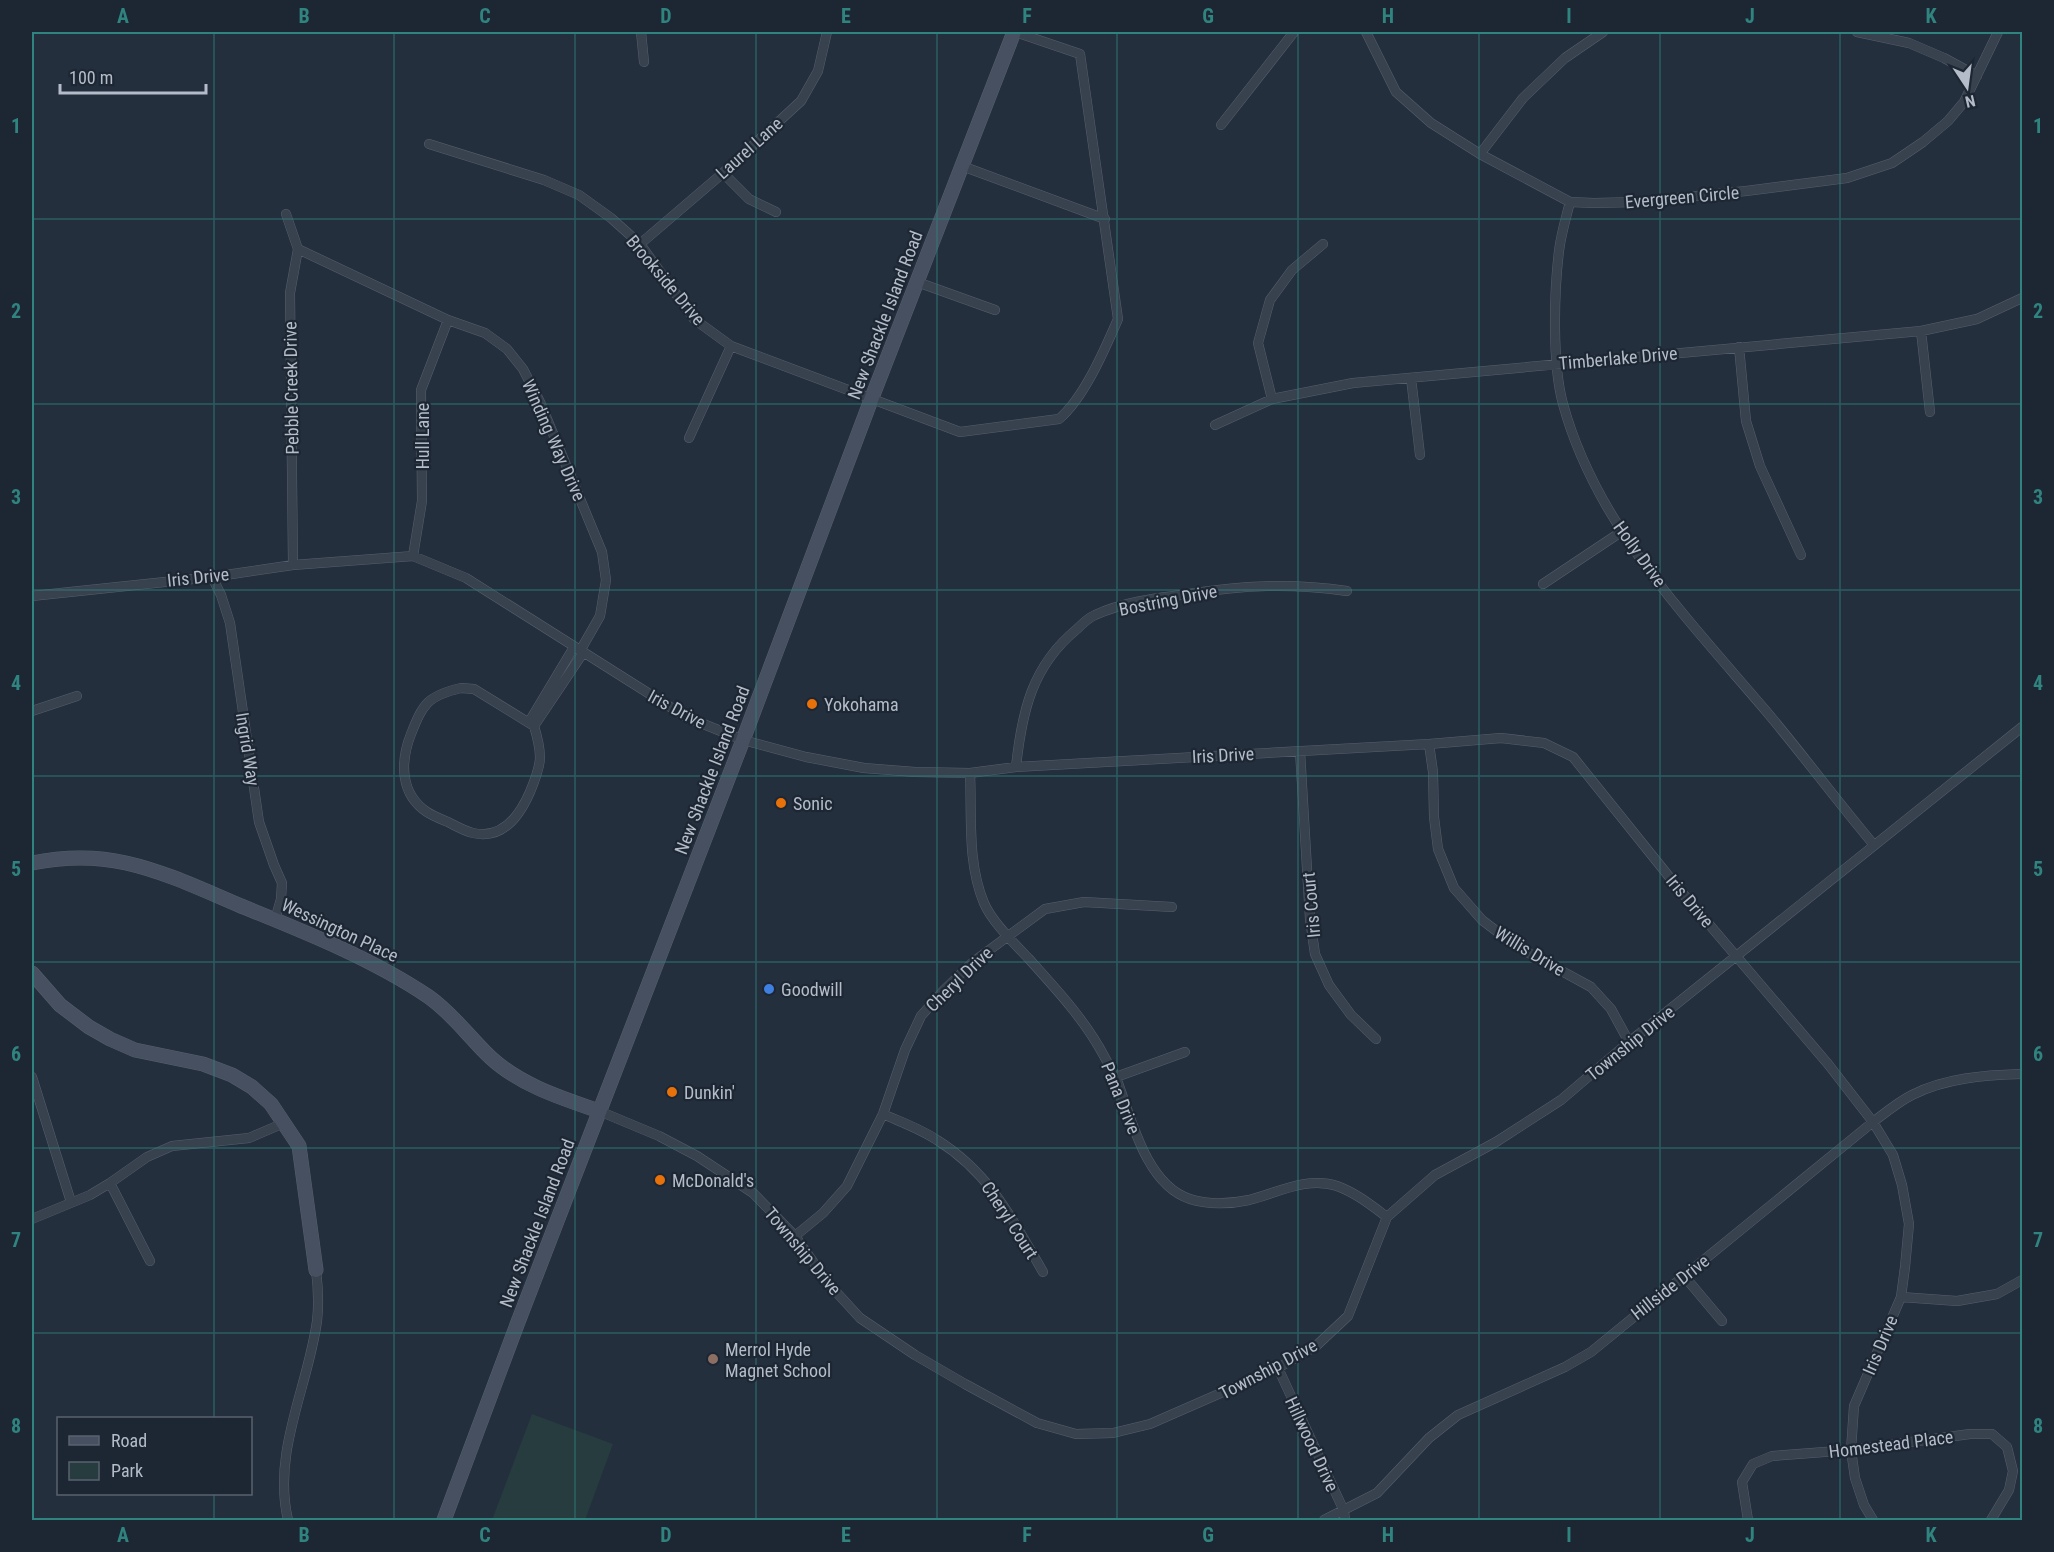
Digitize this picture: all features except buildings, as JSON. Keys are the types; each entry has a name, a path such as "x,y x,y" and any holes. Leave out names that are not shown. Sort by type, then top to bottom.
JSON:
{"main road":[{"name":"New Shackle Island Road","path":"444,1521 511,1340 743,740 871,400 1015,32"},
{"name":"Wessington Place","path":"32,864 82,858 124,862 164,873 275,920 399,978 452,1015 490,1058 515,1077 557,1096 599,1111"},
{"path":"32,972 60,1005 89,1027 135,1050 203,1065 232,1076 252,1087 271,1104 299,1146 316,1270"}],"street":[{"path":"641,32 644,62"},
{"name":"Laurel Lane","path":"640,244 723,173 801,101 818,71 827,32"},
{"name":"Brookside Drive","path":"429,144 544,180 579,195 611,218 640,244 694,319 731,346 960,432 1059,419 1070,410 1105,350 1118,319 1080,54 1015,32"},
{"path":"1221,125 1294,32"},
{"name":"Evergreen Circle","path":"1366,32 1396,92 1431,123 1480,154 1570,202 1637,202 1746,191 1847,178 1892,163 1923,142 1964,102 1998,32"},
{"path":"1480,154 1523,98 1565,58 1603,32"},
{"path":"1857,32 1909,43 1977,76"},
{"path":"962,166 1105,219"},
{"path":"723,173 749,199 776,212"},
{"name":"Holly Drive","path":"1570,202 1559,249 1556,294 1557,364 1563,402 1574,437 1593,483 1621,532 1712,649 1767,712 1874,845"},
{"name":"Pebble Creek Drive","path":"286,214 298,249 290,293 293,565"},
{"path":"1272,399 1258,343 1270,300 1292,270 1323,244"},
{"name":"Winding Way Drive","path":"298,249 448,320 484,333 507,349 523,369 540,402 602,552 606,580 600,616 532,724"},
{"path":"917,282 995,310"},
{"name":"Timberlake Drive","path":"1215,425 1272,399 1353,383 1921,331 1977,319 2022,298"},
{"name":"Hull Lane","path":"413,556 422,501 422,390 448,320"},
{"path":"1921,331 1930,412"},
{"path":"689,438 731,346"},
{"path":"1739,347 1746,421 1760,466 1801,555"},
{"path":"1411,378 1420,455"},
{"path":"1543,584 1621,532"},
{"name":"Iris Drive","path":"32,596 212,577 293,565 413,556 466,578 686,717 743,740 806,757 864,768 970,773 1016,766 1429,744 1501,738 1544,743 1573,757 1737,957 1786,1012 1873,1122 1893,1155 1902,1185 1909,1224 1901,1297 1854,1406 1851,1450 1854,1478 1873,1521"},
{"name":"Ingrid Way","path":"212,577 230,622 259,822 282,883 281,899 275,920"},
{"name":"Bostring Drive","path":"1016,766 1021,728 1032,687 1062,642 1093,615 1140,601 1254,586 1308,585 1347,591"},
{"path":"461,688 474,689 532,724 541,754 541,762 523,808 505,827 483,834 471,832 426,812 411,795 403,770 406,748 422,707 436,697 461,688"},
{"path":"32,711 77,696"},
{"name":"Township Drive","path":"599,1111 661,1137 697,1156 756,1196 795,1236 828,1283 860,1318 915,1355 965,1384 1037,1423 1076,1434 1113,1433 1150,1424 1278,1368 1316,1346 1347,1316 1387,1217 1435,1175 1496,1142 1561,1100 1629,1042 2022,727"},
{"name":"Willis Drive","path":"1429,744 1438,849 1454,888 1482,920 1516,946 1591,987 1611,1010 1629,1042"},
{"name":"Iris Court","path":"1300,751 1310,919 1316,954 1329,985 1351,1014 1376,1038"},
{"name":"Pana Drive","path":"970,773 973,866 985,905 1007,935 1077,1015 1099,1046 1116,1077 1135,1135 1151,1166 1167,1185 1189,1199 1221,1204 1248,1200 1305,1184 1335,1186 1363,1199 1387,1217"},
{"name":"Cheryl Drive","path":"795,1236 823,1212 848,1185 883,1114 904,1050 921,1016 943,990 973,962 1045,909 1084,902 1172,907"},
{"path":"1116,1077 1185,1052"},
{"name":"Hillside Drive","path":"1324,1521 1345,1516 1377,1493 1429,1438 1458,1415 1565,1367 1591,1352 1873,1122 1912,1095 1953,1080 1997,1074 2022,1074"},
{"path":"32,1077 34,1094 71,1202"},
{"name":"Cheryl Court","path":"883,1114 935,1138 960,1156 982,1177 1005,1205 1043,1272"},
{"path":"32,1219 110,1183 147,1157 172,1146 249,1137 285,1123"},
{"path":"110,1183 150,1261"},
{"path":"288,1521 283,1500 283,1468 317,1321 316,1270"},
{"path":"1685,1277 1722,1321"},
{"path":"1901,1297 1957,1300 1997,1294 2022,1280"},
{"name":"Hillwood Drive","path":"1278,1368 1345,1516"},
{"name":"Homestead Place","path":"1748,1521 1742,1482 1753,1464 1772,1456 1851,1450 1970,1434 1992,1434 2007,1447 2013,1471 2009,1490 1991,1521"}],"green space":[{"path":"532,1414 613,1444 585,1520 492,1520"}],"place":[{"name":"Yokohama","path":"812,704"},
{"name":"Sonic","path":"781,803"},
{"name":"Goodwill","path":"769,989"},
{"name":"Dunkin'","path":"672,1092"},
{"name":"McDonald's","path":"660,1180"},
{"name":"Merrol Hyde Magnet School","path":"713,1359"}]}
